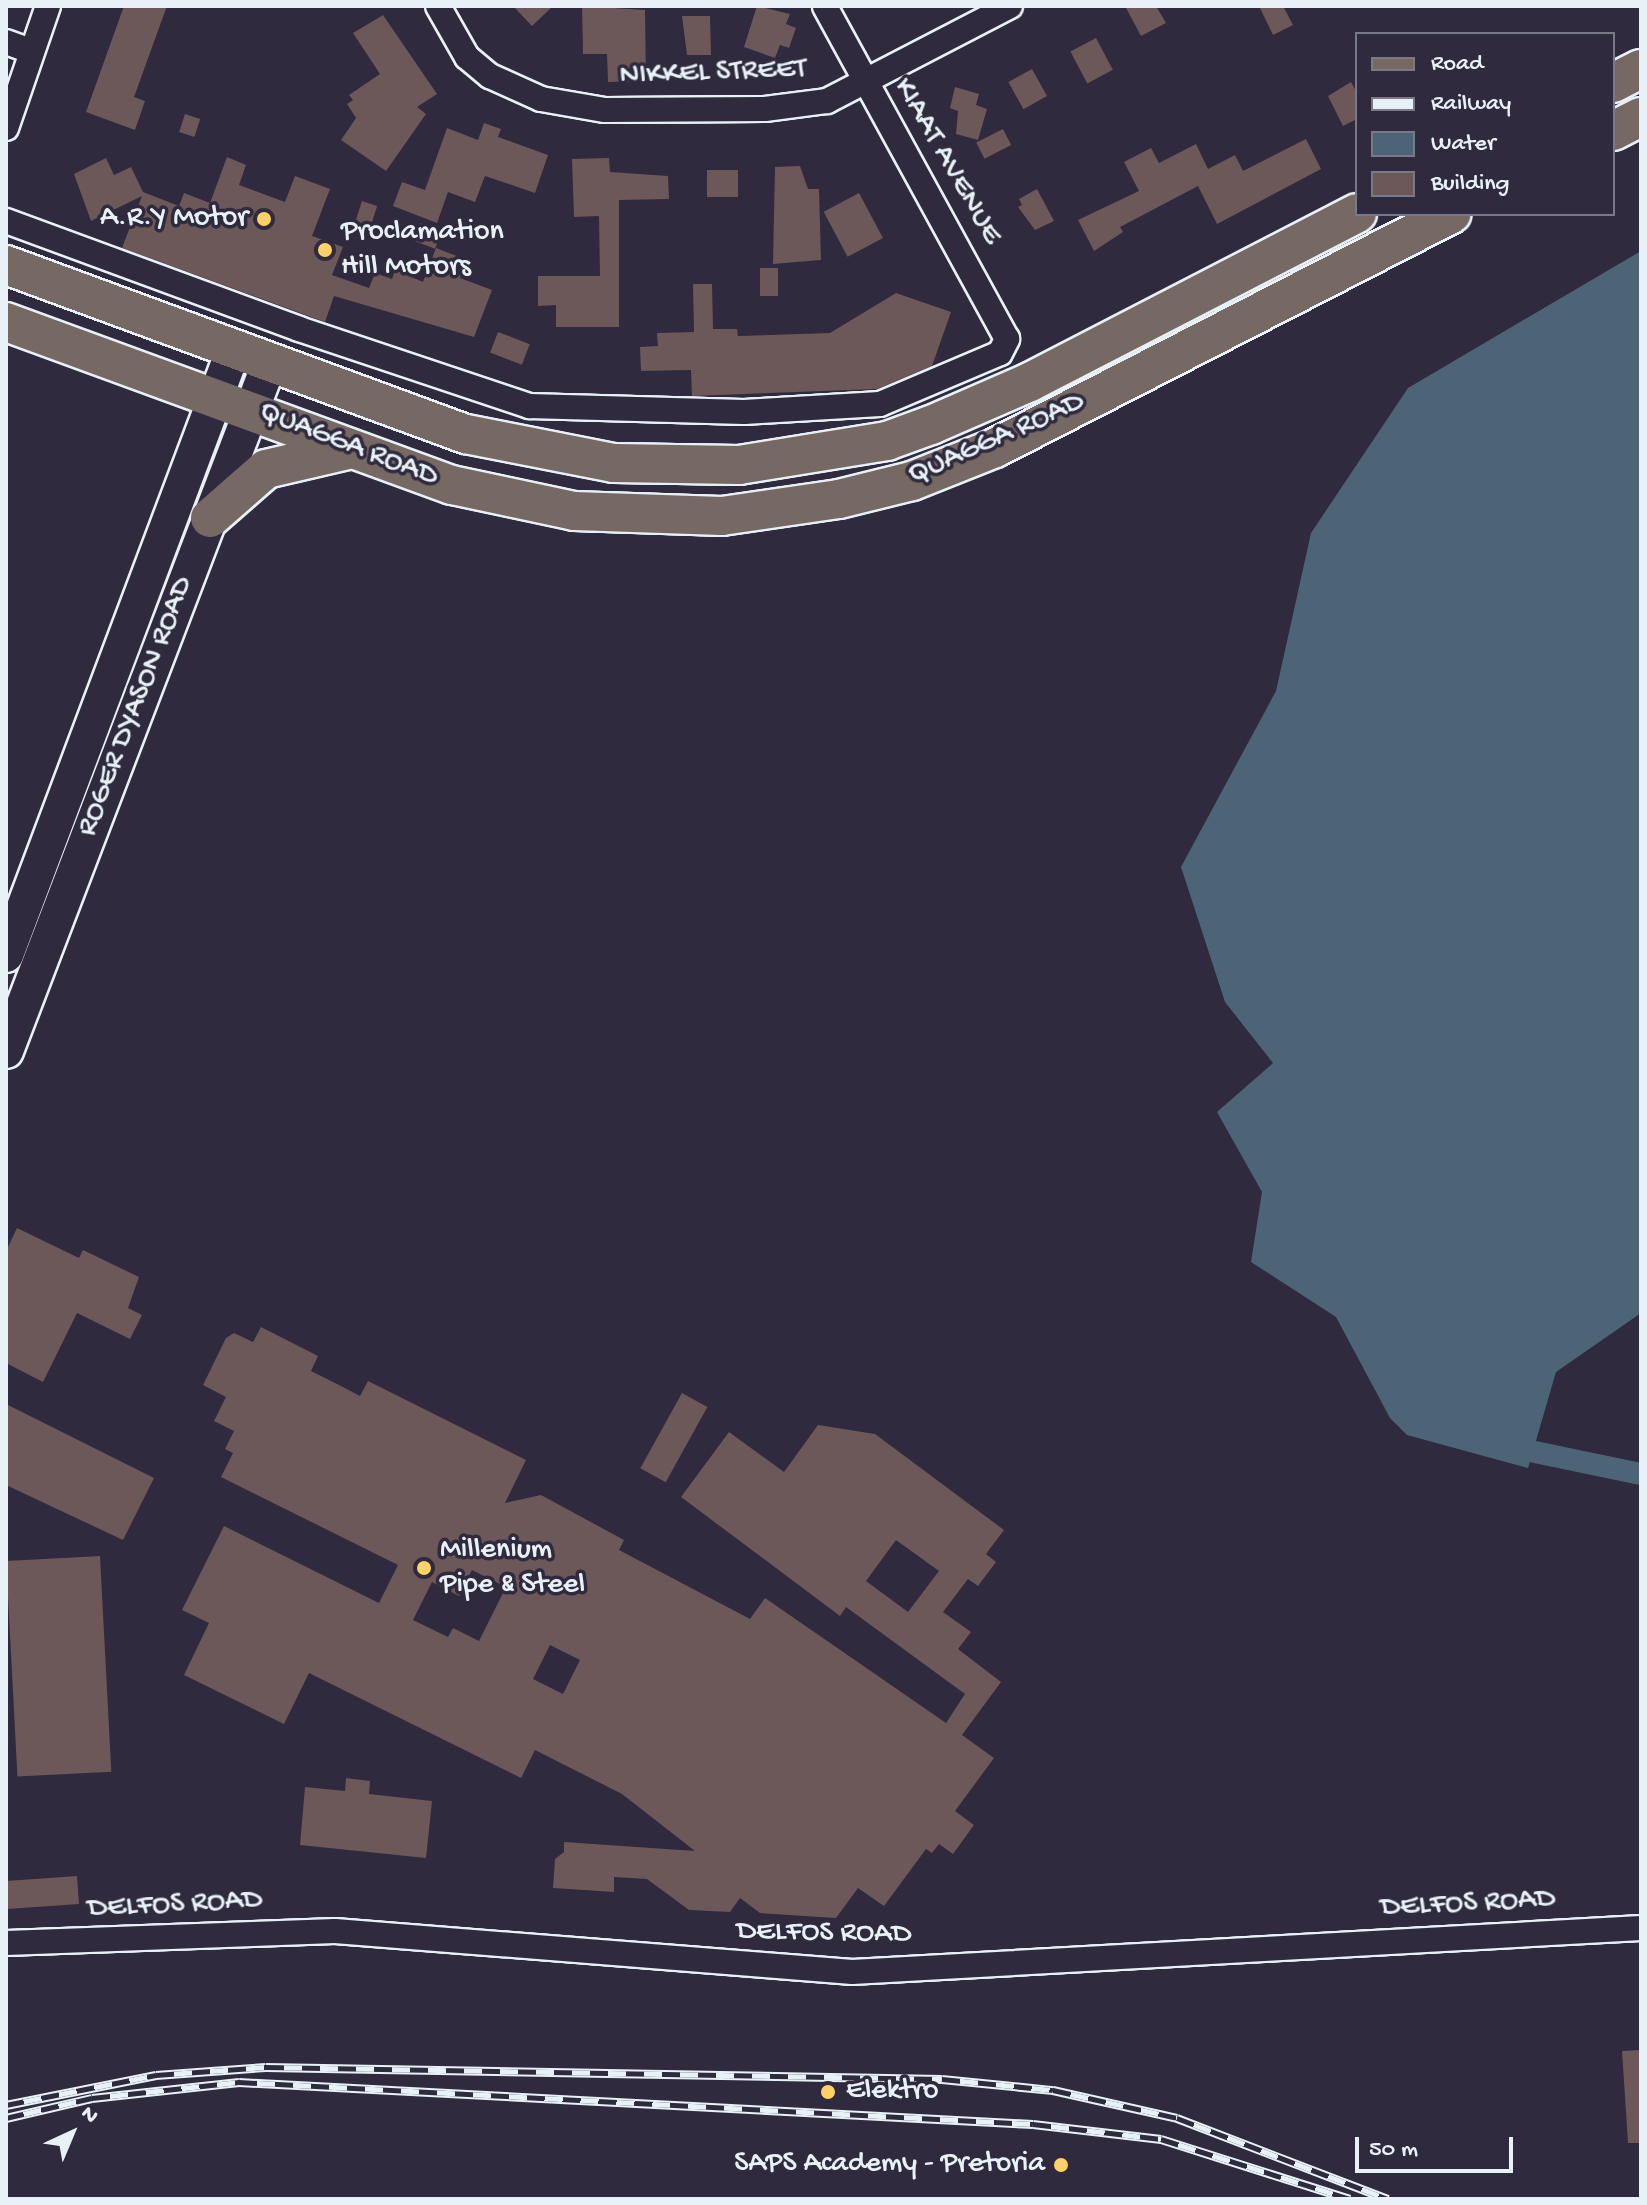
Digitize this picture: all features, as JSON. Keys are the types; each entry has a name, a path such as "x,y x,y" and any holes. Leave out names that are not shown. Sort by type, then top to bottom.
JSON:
{"main road":[{"path":"1615,82 1641,69"},
{"path":"1615,130 1641,117"},
{"name":"QUAGGA ROAD","path":"6,265 233,351 466,434 533,450 614,463 739,465 887,441 931,425 1030,382 1355,214"},
{"name":"QUAGGA ROAD","path":"6,322 234,402 351,450 466,489 574,511 684,518 811,505 912,481 995,448 1447,216"},
{"name":"ROGER DYASON ROAD","path":"6,1051 210,518 234,402 233,351"},
{"name":"ROGER DYASON ROAD","path":"6,955 234,402 269,364"},
{"path":"210,518 266,469 351,450"}],"street":[{"path":"6,128 48,6"},
{"name":"NIKKEL STREET","path":"438,6 477,68 520,92 605,110 765,109 827,101 865,84 1010,6"},
{"name":"KIAAT AVENUE","path":"6,221 349,347 545,408 744,412 867,406 938,382 1003,350 1007,339 825,6"},
{"path":"6,42 31,51"},
{"name":"DELFOS ROAD","path":"6,1943 348,1932 776,1970 852,1972 1641,1928"}],"water":[{"path":"1641,251 1641,1313 1556,1372 1528,1468 1407,1435 1390,1418 1336,1317 1251,1262 1262,1192 1217,1112 1273,1063 1225,1002 1181,867 1276,691 1311,533 1408,388"}],"building":[{"path":"124,6 167,6 134,97 145,101 135,130 86,112"},
{"path":"513,6 553,6 532,26"},
{"path":"582,6 645,10 646,81 608,82 607,54 583,54"},
{"path":"757,6 790,14 786,24 796,28 789,48 780,45 775,58 744,47"},
{"path":"1125,6 1156,6 1166,23 1141,36"},
{"path":"1259,6 1283,6 1293,25 1273,35"},
{"path":"383,15 437,94 417,107 426,114 386,171 341,140 356,118 347,104 353,100 349,95 380,74 353,33"},
{"path":"682,16 710,16 711,55 687,55"},
{"path":"1096,38 1113,70 1087,83 1070,52"},
{"path":"1032,69 1047,96 1023,109 1008,82"},
{"path":"1351,82 1355,89 1355,120 1343,126 1328,96"},
{"path":"955,87 979,94 976,105 987,109 978,140 956,134 958,111 950,108"},
{"path":"185,114 200,119 194,137 179,132"},
{"path":"484,123 501,129 498,137 548,155 535,193 485,176 475,202 448,192 437,223 393,206 402,182 425,190 447,128 478,140"},
{"path":"1003,129 1011,145 984,159 976,143"},
{"path":"1306,139 1321,169 1217,224 1198,186 1120,227 1123,232 1094,251 1078,220 1139,191 1124,162 1151,148 1159,163 1196,144 1208,169 1235,155 1243,171"},
{"path":"227,157 246,165 239,185 285,202 295,176 330,189 312,236 343,247 332,275 369,288 375,273 392,279 395,270 423,282 436,248 467,260 460,278 492,290 474,337 334,296 325,322 122,248 142,196 91,221 74,174 106,158 114,175 131,167 143,192 179,206 184,193 210,203"},
{"path":"609,158 610,172 668,176 669,199 619,200 619,327 556,327 556,305 538,306 538,276 600,276 599,216 574,217 572,159"},
{"path":"800,166 808,189 819,189 821,260 773,264 775,167"},
{"path":"707,170 738,170 738,197 707,197"},
{"path":"1037,189 1054,221 1035,230 1018,207 1022,205 1019,199"},
{"path":"859,193 883,238 848,257 824,212"},
{"path":"362,201 377,206 367,236 352,231"},
{"path":"420,223 442,231 435,249 414,241"},
{"path":"760,268 778,268 778,296 760,296"},
{"path":"693,284 712,284 713,329 737,329 738,336 830,333 896,293 951,312 932,366 877,389 692,396 691,370 641,371 640,347 658,346 657,333 694,332"},
{"path":"498,332 530,344 522,365 490,353"},
{"path":"17,1228 79,1258 83,1250 139,1277 128,1308 142,1315 130,1339 77,1313 43,1382 6,1363 6,1251"},
{"path":"261,1327 318,1356 311,1371 360,1396 368,1381 526,1460 505,1503 541,1495 624,1540 619,1550 750,1619 765,1598 946,1723 965,1694 846,1607 840,1616 681,1497 729,1432 784,1472 818,1425 875,1434 1004,1530 986,1554 996,1562 978,1586 968,1579 943,1612 971,1632 958,1649 1001,1682 962,1735 994,1758 955,1811 974,1825 953,1854 939,1844 932,1853 926,1849 884,1906 858,1888 836,1918 760,1913 740,1898 730,1912 689,1910 647,1879 614,1877 614,1892 553,1888 555,1859 564,1852 564,1842 695,1851 622,1794 535,1750 521,1778 309,1673 284,1724 184,1675 209,1623 182,1610 224,1526 379,1603 398,1565 221,1477 233,1453 225,1449 234,1431 214,1421 226,1397 203,1385 226,1338 234,1333 253,1342","holes":["896,1540 939,1571 908,1612 866,1581","472,1570 506,1587 479,1641 453,1628 448,1637 413,1620 432,1582 459,1596","550,1645 580,1660 563,1694 533,1679"]},
{"path":"682,1393 707,1407 666,1482 640,1468"},
{"path":"6,1404 154,1478 123,1540 6,1485"},
{"path":"100,1556 111,1772 17,1777 6,1561"},
{"path":"346,1778 370,1781 369,1794 432,1801 426,1858 300,1845 305,1787 345,1791"},
{"path":"77,1876 79,1904 8,1909 6,1881"},
{"path":"1641,2050 1641,2143 1628,2143 1622,2051"}],"waterway":[{"path":"1530,1451 1641,1474"}],"railway":[{"path":"6,2105 156,2075 266,2067 942,2079 1053,2090 1177,2118 1388,2199"},
{"path":"6,2118 92,2098 239,2082 1033,2124 1161,2139 1350,2199"}],"place":[{"name":"A.R.Y Motor","path":"264,219"},
{"name":"Proclamation Hill Motors","path":"325,250"},
{"name":"Millenium Pipe & Steel","path":"424,1568"},
{"name":"Elektro","path":"828,2092"},
{"name":"SAPS Academy - Pretoria","path":"1061,2165"}]}
